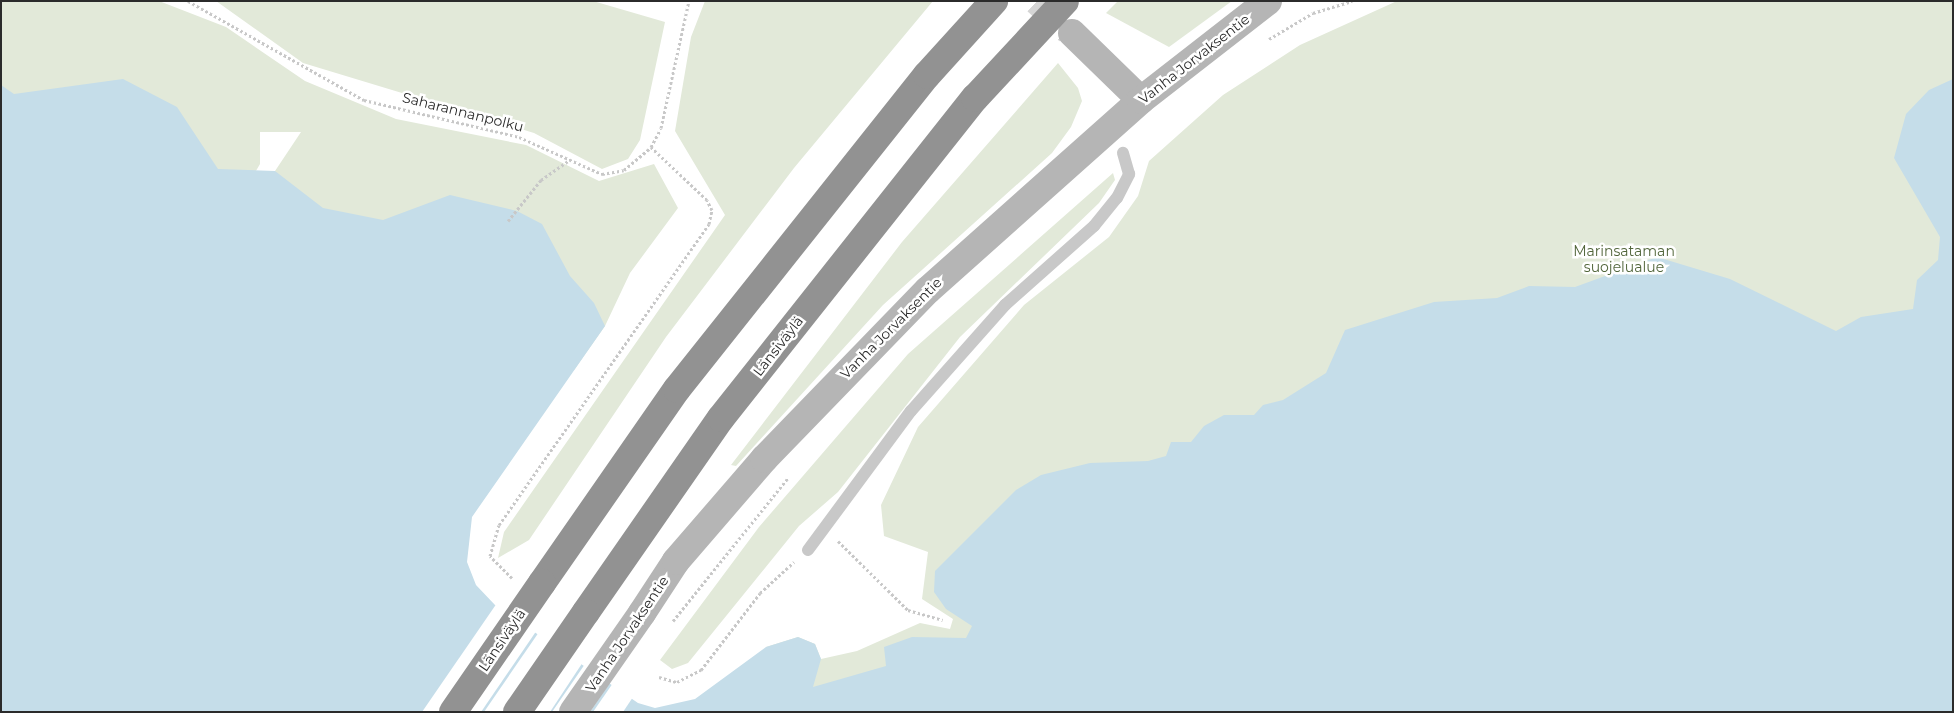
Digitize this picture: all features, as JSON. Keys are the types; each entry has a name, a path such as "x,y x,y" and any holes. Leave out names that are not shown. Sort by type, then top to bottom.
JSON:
{"highway":[{"name":"Länsiväylä","path":"453,712 677,389 927,75 994,1"},
{"name":"Länsiväylä","path":"517,712 727,410 974,98 1065,1"}],"main road":[{"name":"Vanha Jorvaksentie","path":"573,712 642,613 707,526 872,344 1141,100 1268,1"},
{"path":"1072,33 1141,100"}],"lane":[{"path":"808,550 826,529 911,411 1005,305 1094,226 1117,198 1129,174 1123,153"}],"path":[{"name":"Saharannanpolku","path":"188,1 364,100 519,137 568,161 602,174 624,170 651,147 661,128 689,1"},
{"path":"1313,13 1352,1"},
{"path":"514,579 490,556 499,524 709,224 712,210 707,200 651,147"},
{"path":"508,221 541,180 568,161"},
{"path":"666,630 792,472"},
{"path":"826,529 908,610 943,620"},
{"path":"659,677 677,682 701,670 760,593 808,550"}],"green space":[{"path":"1,1 159,1 226,27 305,81 396,119 526,145 599,181 654,164 678,208 630,273 605,326 574,370 419,243 270,191 275,171 301,132 260,132 260,164 236,205 1,270"},
{"path":"216,1 593,1 665,22 640,140 628,159 602,169 534,133 303,63"},
{"path":"705,1 933,1 794,168 666,337 529,540 498,558 504,532 725,215 675,131 691,37"},
{"path":"1118,1 1232,1 1169,47 1106,13"},
{"name":"Marinsataman suojelualue","path":"1397,1 1953,1 1953,474 795,712 766,647 798,637 815,644 821,659 857,651 920,623 950,629 953,619 922,599 928,552 884,536 881,505 918,427 1024,305 1109,237 1138,196 1149,161 1223,95 1300,45"},
{"path":"1058,63 1078,88 1082,101 1071,127 1052,153 883,305 736,466 731,465 902,242"},
{"path":"1113,173 1115,180 1099,203 960,337 838,492 799,526 688,663 672,669 660,660 759,527 908,354"}],"water":[{"path":"123,79 177,107 218,169 275,171 323,208 383,220 450,195 517,211 542,224 570,276 594,303 605,326 472,517 467,562 476,585 495,605 638,703 655,708 695,699 766,647 798,637 815,644 821,659 813,687 886,666 884,647 912,637 966,638 972,626 946,609 934,592 935,571 1016,490 1041,475 1090,463 1148,461 1166,456 1171,442 1191,442 1204,426 1224,415 1254,415 1263,405 1283,400 1326,373 1345,330 1434,302 1497,298 1529,286 1575,287 1657,257 1730,279 1836,331 1861,317 1913,309 1917,280 1938,260 1940,237 1894,158 1906,114 1929,90 1953,79 1953,712 1,712 1,85 14,94"}],"pier":[{"path":"497,603 537,630 481,712 422,712"},
{"path":"539,632 583,662 550,712 484,712"},
{"path":"585,664 611,681 590,712 552,712"},
{"path":"613,683 633,697 623,712 593,712"}],"tunnel":[{"path":"1037,1 1069,31"}]}
